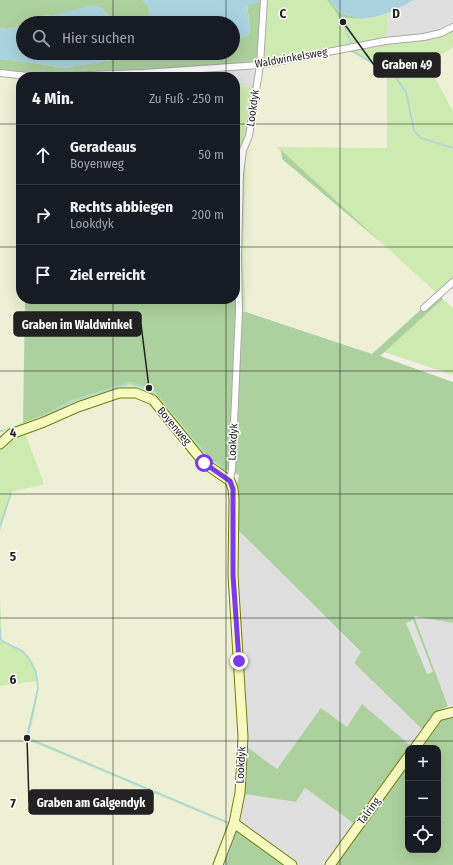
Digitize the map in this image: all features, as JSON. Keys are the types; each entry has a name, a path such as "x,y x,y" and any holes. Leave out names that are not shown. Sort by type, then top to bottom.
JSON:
{"street":[{"name":"Lookdyk","path":"240,173 243,150 250,136 260,65 264,1"},
{"name":"Waldwinkelsweg","path":"158,72 260,65 385,40 424,37 441,33 453,27"},
{"name":"Waldwinkelsweg","path":"0,73 16,75"},
{"path":"424,308 453,282"},
{"name":"Lookdyk","path":"218,865 234,823 240,793 243,737 233,575 234,499 230,481 239,304"},
{"name":"Boyenweg","path":"0,444 15,433 78,407 110,395 119,393 136,393 153,400 204,463 230,481"},
{"path":"417,745 438,716 453,712"},
{"name":"Talring","path":"330,865 405,761"},
{"path":"234,823 292,865"}],"shaded area":[{"path":"414,0 453,0 453,25 438,33 386,38 388,13"},
{"path":"251,69 255,72 253,86 240,87 240,72 201,71"},
{"path":"238,530 361,653 354,663 424,731 414,745 406,745 347,727 321,709 277,769 246,746 246,690 237,577"},
{"path":"414,616 453,623 453,705 448,706"},
{"path":"413,620 433,672 427,674 406,623"},
{"path":"305,788 356,825 327,865 299,865 240,823 244,794 296,802"}],"green space":[{"path":"0,0 143,0 149,7 150,16 109,16 100,7 52,16 16,16 16,27 7,29 0,28"},
{"path":"327,0 341,22 344,18 356,19 376,17 388,13 386,38 265,60 262,57 266,1"},
{"path":"327,0 331,0 336,9 341,12 351,16 367,19 344,18 344,21 341,22"},
{"path":"262,2 259,56 256,63 253,64 101,72 21,72 0,69 0,59 64,68 111,60 240,60 240,38 247,36 250,31 247,3"},
{"path":"453,29 453,47 428,64 453,112 453,280 438,294 276,147 387,148 387,72 351,52 350,49 433,38 442,36"},
{"path":"453,47 453,112 428,64"},
{"path":"350,49 351,52 387,72 387,148 277,147 281,150 282,159 384,245 438,294 372,354 246,311 243,262 246,153 253,128 261,71 263,66"},
{"path":"0,76 16,78 16,304 25,304 23,423 12,427 0,427"},
{"path":"253,86 248,135 242,148 240,183 240,87"},
{"path":"254,128 246,153 243,262 246,311 240,310 241,174 246,147"},
{"path":"281,150 384,245 282,159"},
{"path":"438,294 443,299 380,356 453,382 453,623 414,616 448,706 437,712 424,731 354,663 361,652 238,530 237,485 239,475 233,472 240,310 372,354"},
{"path":"443,299 453,308 453,375 384,352"},
{"path":"25,304 237,304 229,470 223,470 222,467 210,459 152,389 130,382 72,400 44,415 23,423"},
{"path":"127,382 148,386 152,389 210,459 229,470 224,472 210,465 160,406 134,390 17,429 0,432 0,430 38,418 72,400"},
{"path":"134,395 153,405 228,483 226,578 235,692 236,726 233,793 231,814 228,822 28,737 38,697 39,677 33,662 23,651 2,639 0,532 12,492 25,433 113,397"},
{"path":"25,433 44,484 12,492 0,532 0,449 12,437"},
{"path":"0,595 2,639 24,651 32,661 36,671 38,682 38,692 29,737 228,822 227,824 25,739 37,690 37,681 0,686"},
{"path":"37,681 37,690 25,739 227,824 213,865 0,865 0,686"},
{"path":"362,704 410,745 405,745 405,757 356,825 305,788 296,802 244,794 246,746 277,769 321,708 347,727"},
{"path":"453,717 453,865 334,865 405,768 405,853 441,853 441,745 421,745 438,722 445,718"},
{"path":"237,830 285,865 225,865"}],"water":[{"path":"143,0 262,0 262,2 247,4 250,31 247,36 240,38 240,16 150,16 149,7"},
{"path":"331,0 414,0 380,16 363,18 353,17 342,12 334,6"},
{"path":"92,5 100,7 109,16 52,16"},
{"path":"16,27 16,60 111,60 64,68 0,59 0,28 7,29"}],"waterway":[{"path":"342,10 343,22 351,43"},
{"path":"352,51 387,71 397,79 406,92 414,131 421,138 453,148"},
{"path":"35,421 73,401 130,383 150,390 209,460 219,468 222,468"},
{"path":"10,429 26,424"},
{"path":"0,526 11,494"},
{"path":"0,627 0,638 2,641 22,651 29,659 36,672 38,688 27,738 229,823"},
{"path":"225,865 236,832"}],"place":[{"name":"Graben 49","path":"343,22"},
{"name":"Graben im Waldwinkel","path":"149,388"},
{"name":"Graben am Galgendyk","path":"27,738"}],"route":[{"path":"204,463 230,481 233,489 233,575 239,661"}]}
